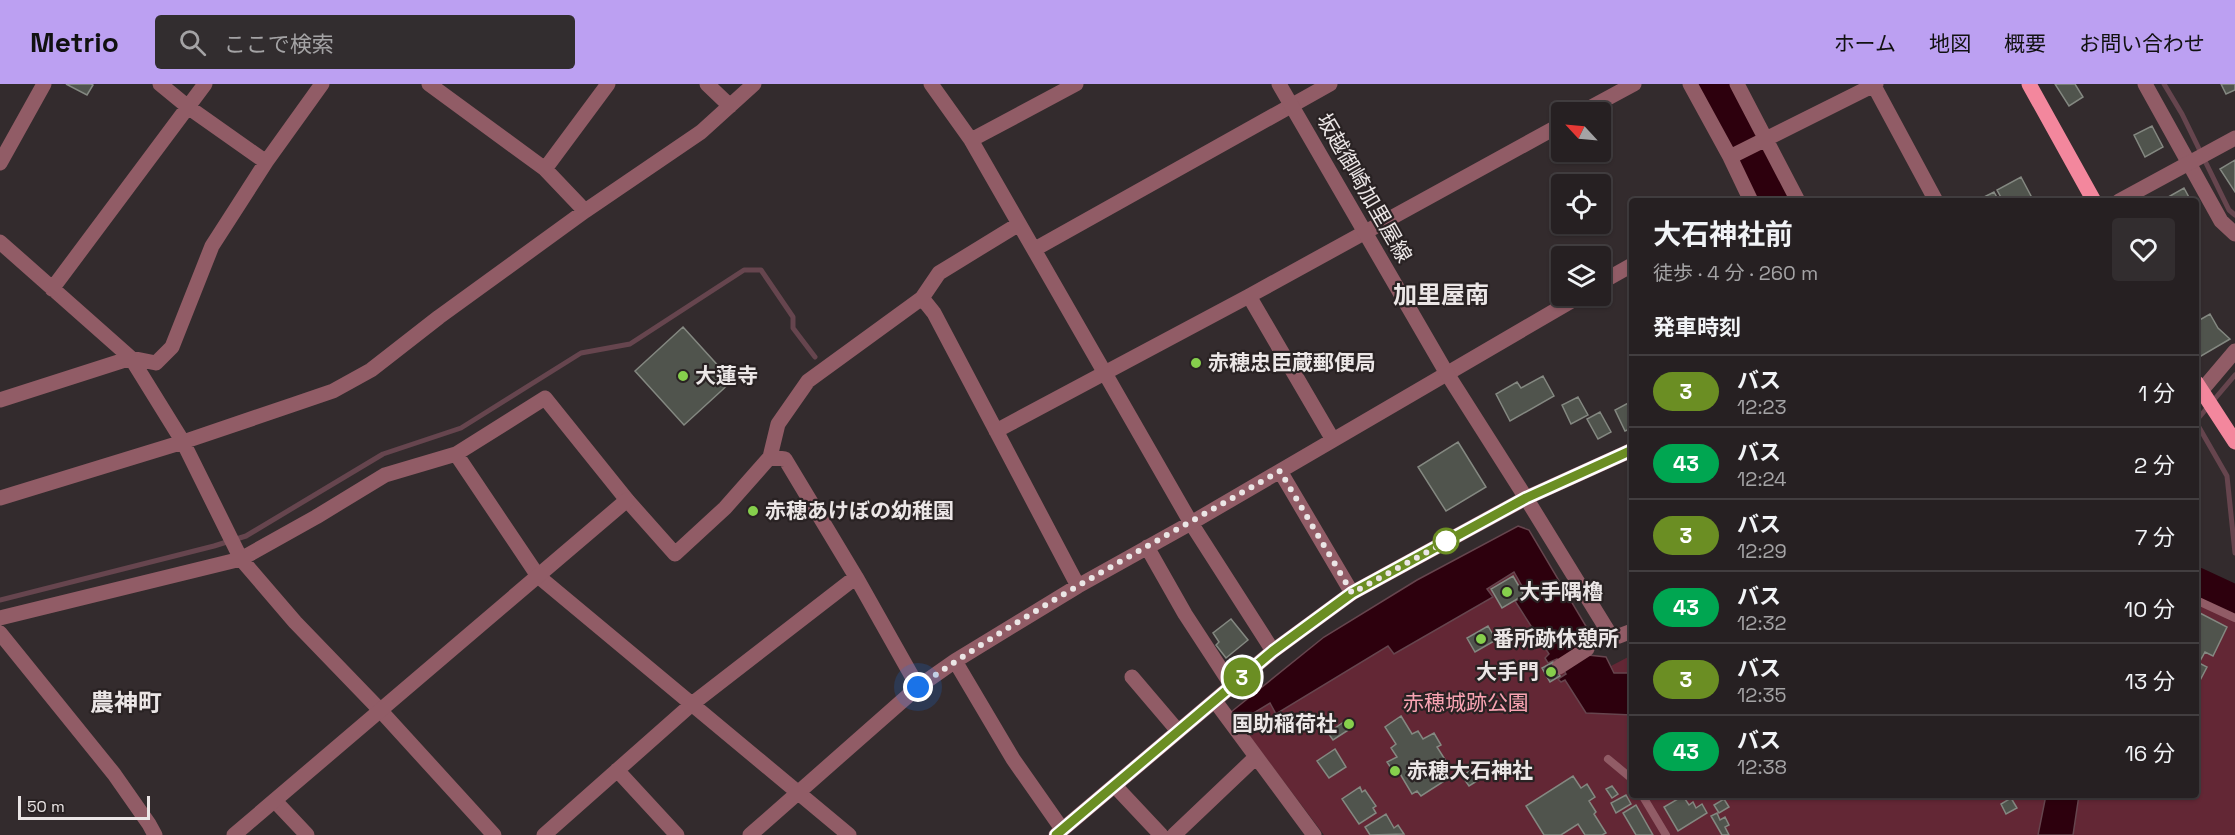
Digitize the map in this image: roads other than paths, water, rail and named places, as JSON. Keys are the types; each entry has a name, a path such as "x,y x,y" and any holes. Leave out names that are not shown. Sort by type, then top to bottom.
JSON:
{"main road":[{"path":"2029,84 2092,198"},
{"path":"2202,395 2235,442"}],"street":[{"path":"0,163 44,84"},
{"path":"160,84 188,107 266,162"},
{"path":"52,289 205,84"},
{"path":"0,400 130,358 156,363 172,347 212,246 266,162 322,84"},
{"path":"429,84 545,169 585,211"},
{"path":"545,169 608,84"},
{"path":"707,84 730,106"},
{"path":"0,498 183,442 333,391 371,370 439,317 585,211 701,132 754,84"},
{"path":"931,84 971,140 1191,523 1273,651"},
{"path":"971,140 1077,84"},
{"name":"坂越御崎加里屋線","path":"1279,84 1446,372 1611,636 1629,632"},
{"path":"1035,249 1330,84"},
{"path":"1601,102 1634,84"},
{"path":"1690,84 1750,198"},
{"path":"1737,84 1796,198"},
{"path":"1730,157 1874,84 1934,198"},
{"path":"2145,84 2197,159 2221,221 2235,234"},
{"path":"996,431 1249,296 1551,130"},
{"path":"2125,198 2235,138"},
{"path":"0,618 241,559 385,475 456,454 545,398 627,500 675,554 725,508 770,457 778,424 808,381 922,298 939,273 1018,224"},
{"path":"0,242 130,358 183,442 241,559 295,622 380,710 494,835"},
{"path":"1611,277 1629,267"},
{"path":"1249,296 1332,440"},
{"path":"922,298 934,313 1078,586"},
{"path":"750,835 918,687 955,661 1078,586 1191,523 1562,306"},
{"path":"2202,395 2235,351"},
{"path":"955,661 1059,832 1273,651 1352,593 1526,498 1629,451"},
{"path":"456,454 538,576 849,835"},
{"path":"770,457 785,459 856,577 918,687"},
{"path":"1280,471 1352,593"},
{"path":"234,835 627,500"},
{"path":"1147,548 1185,614 1232,686"},
{"path":"544,835 692,704 856,577"},
{"path":"0,633 114,774 155,835"},
{"path":"1559,668 1587,650"},
{"path":"1132,677 1178,731"},
{"path":"1215,701 1314,835"},
{"path":"1174,835 1256,757"},
{"path":"617,770 677,835"},
{"path":"1115,786 1161,835"},
{"path":"275,801 307,835"}],"lane":[{"path":"2199,601 2235,618"},
{"path":"1608,759 1629,776"},
{"path":"1644,798 1666,835"}],"waterway":[{"path":"1712,84 1772,198"},
{"path":"2164,84 2182,114 2229,210 2235,215"},
{"path":"0,600 246,536 383,454 461,428 581,353 630,344 744,270 761,270 793,317 793,328 815,357"},
{"path":"2199,417 2235,375"},
{"path":"2199,427 2227,476 2235,553"},
{"path":"2199,584 2235,601"}],"place":[{"name":"赤穂忠臣蔵郵便局","path":"1196,363"},
{"name":"大蓮寺","path":"683,376"},
{"name":"赤穂あけぼの幼稚園","path":"753,511"},
{"name":"大手隅櫓","path":"1507,592"},
{"name":"番所跡休憩所","path":"1481,639"},
{"name":"大手門","path":"1551,672"},
{"name":"国助稲荷社","path":"1349,724"},
{"name":"赤穂大石神社","path":"1395,771"}],"district":[{"name":"加里屋南","path":"1441,295"},
{"name":"農神町","path":"126,703"}],"park label":[{"name":"赤穂城跡公園","path":"1466,703"}]}
